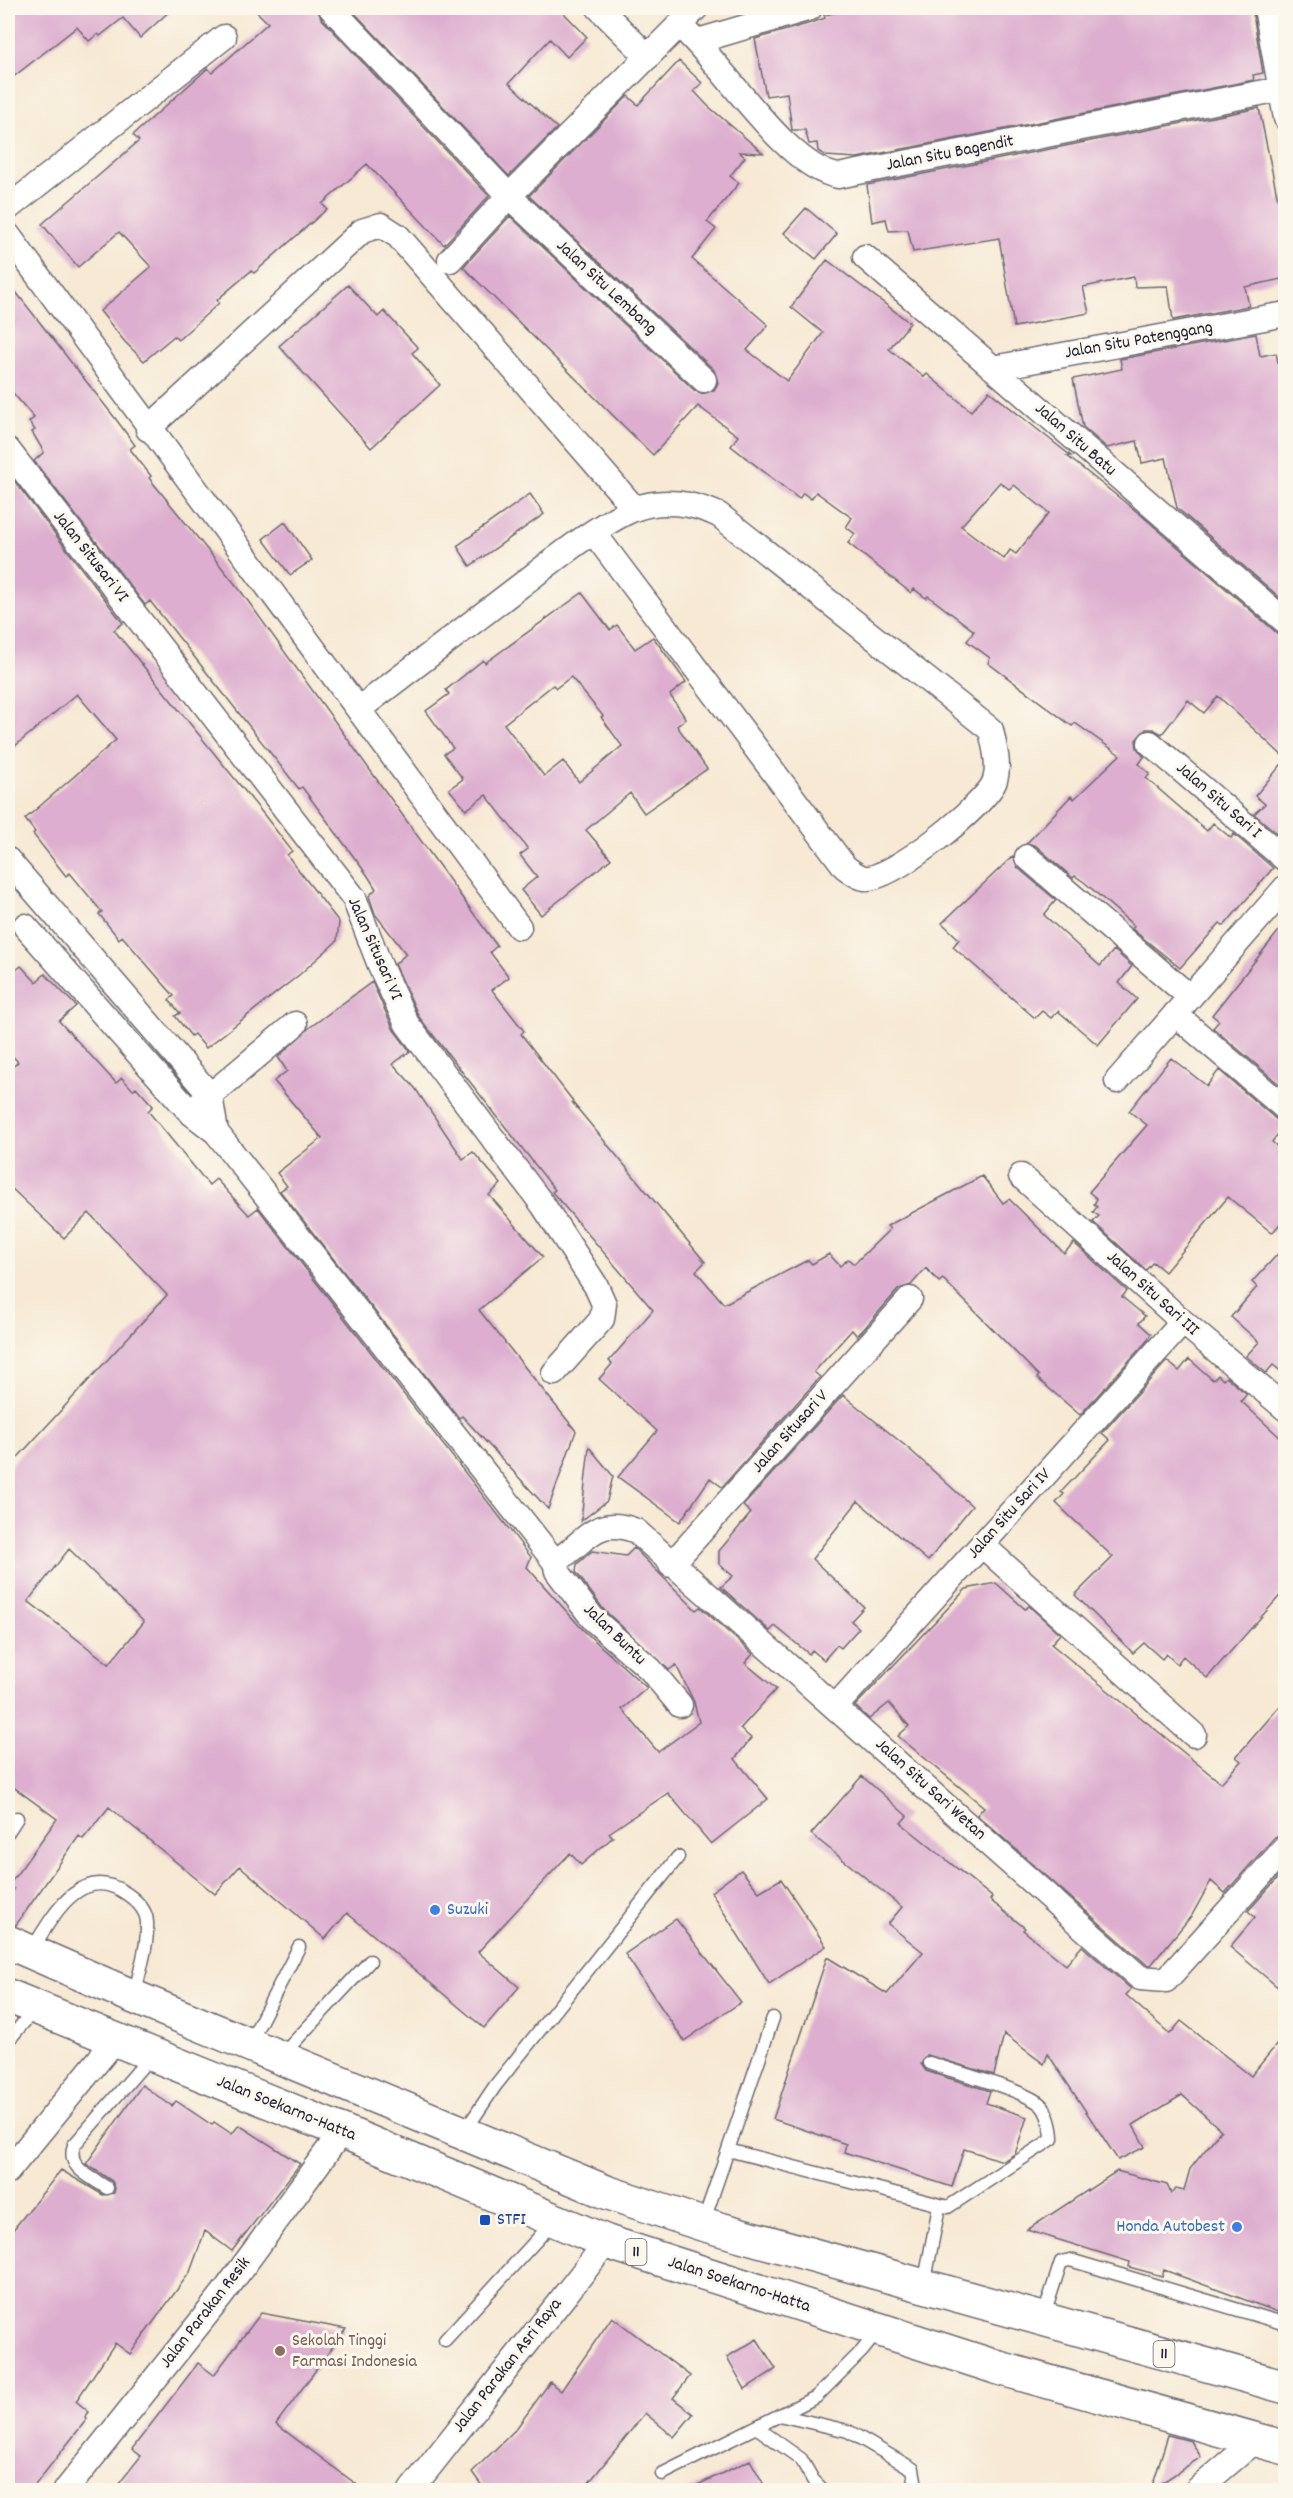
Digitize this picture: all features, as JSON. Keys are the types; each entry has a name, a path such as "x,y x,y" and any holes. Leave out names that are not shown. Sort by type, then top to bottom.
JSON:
{"highway":[{"name":"11","path":"19,1947 248,2045 606,2192 702,2224 924,2288 1286,2387"},
{"name":"Jalan Soekarno-Hatta","path":"22,2002 342,2131 607,2242 999,2368 1271,2444"}],"street":[{"name":"Jalan Situ Lembang","path":"331,8 509,196 704,380"},
{"path":"599,8 648,57"},
{"path":"450,260 509,196 696,8"},
{"path":"698,41 810,8"},
{"path":"1266,8 1286,118"},
{"name":"Jalan Situ Bagendit","path":"679,25 698,41 780,139 825,173 838,176 1280,89"},
{"path":"8,208 224,37"},
{"path":"148,429 362,231 381,225 398,236 635,509"},
{"path":"8,235 148,429 359,709 519,927"},
{"name":"Jalan Situ Batu","path":"865,257 1286,622"},
{"name":"Jalan Situ Patenggang","path":"993,368 1286,314"},
{"name":"Jalan Situsari VI","path":"8,450 354,898 381,968 407,1024 543,1205 596,1286 604,1304 602,1319 554,1373"},
{"path":"359,709 546,566 594,533 635,509 673,503 699,506 719,515 991,730 997,769 990,791 920,854 877,876 864,878 854,874 845,867 594,533"},
{"name":"Jalan Situ Sari I","path":"1150,743 1286,860"},
{"path":"1027,857 1286,1109"},
{"path":"8,860 46,907 210,1095 216,1132"},
{"path":"1117,1081 1286,887"},
{"path":"46,907 16,933 190,1112 216,1132"},
{"path":"190,1112 295,1024"},
{"name":"Jalan Buntu","path":"216,1132 555,1562 557,1571 594,1620 650,1669 680,1705"},
{"name":"Jalan Situ Sari III","path":"1021,1176 1183,1322 1286,1409"},
{"name":"Jalan Situsari V","path":"671,1565 910,1299"},
{"name":"Jalan Situ Sari IV","path":"836,1706 1183,1322"},
{"name":"Jalan Situ Sari Wetan","path":"555,1562 599,1527 619,1524 636,1531 671,1565 836,1706 1140,1978 1166,1980 1286,1847"},
{"path":"982,1545 1194,1735"},
{"path":"8,2171 116,2039"},
{"name":"Jalan Parakan Resik","path":"66,2490 222,2295 342,2131"},
{"name":"Jalan Parakan Asri Raya","path":"411,2490 607,2242"},
{"path":"1197,2490 1230,2460 1271,2444"}],"lane":[{"path":"8,1832 17,1818"},
{"path":"464,2134 495,2086 678,1857"},
{"path":"19,1947 83,1886 98,1884 122,1891 140,1904 147,1921 134,1997"},
{"path":"248,2045 299,1947"},
{"path":"280,2058 370,1961"},
{"path":"8,2041 22,2002"},
{"path":"702,2224 773,2018"},
{"path":"107,2188 73,2165 70,2156 74,2145 126,2088 153,2054"},
{"path":"728,2150 939,2207 955,2205 1049,2142 1052,2135 1041,2105 1023,2095 929,2062"},
{"path":"924,2288 939,2207"},
{"path":"446,2340 555,2221"},
{"path":"1042,2320 1061,2262 1070,2260 1286,2324"},
{"path":"662,2474 816,2397 862,2351 879,2330"},
{"path":"779,2415 848,2431 887,2452 913,2469 915,2480 911,2490"},
{"path":"756,2427 801,2458 813,2480 823,2490"}],"building":[{"path":"8,8 173,8 140,38 123,18 100,36 98,34 89,41 77,27 8,81"},
{"path":"253,8 317,8 321,18 489,196 444,245 367,164 322,204 327,209 254,273 251,271 217,300 219,303 178,340 174,336 144,361 100,311 151,267 119,232 78,267 42,224 139,141 133,135 208,68 212,73 268,23"},
{"path":"350,8 559,8 587,37 567,57 550,39 509,83 557,128 509,176"},
{"path":"858,8 1252,8 1263,73 1253,75 1254,80 857,158 826,156 818,151 817,143 809,144 805,130 792,130 787,93 766,96 755,39 814,22 825,18 824,15"},
{"path":"1280,8 1286,8 1286,36"},
{"path":"679,61 702,83 694,91 708,106 763,153 739,152 745,157 730,176 739,183 707,222 716,229 692,259 768,325 747,350 787,381 823,333 791,307 827,260 910,323 889,349 924,377 927,374 971,411 989,391 1071,456 1067,456 1141,515 1277,633 1286,636 1286,759 1218,696 1204,713 1188,700 1162,734 1153,729 1146,729 1136,740 1137,748 1144,757 1139,764 1150,774 1146,778 1207,831 1213,823 1231,838 1234,834 1273,868 1224,926 1220,923 1180,968 1132,929 1134,926 1084,882 1075,876 1073,878 1036,846 1027,843 1071,796 1074,799 1120,755 1075,723 1072,726 988,663 990,658 967,641 974,631 928,596 926,598 914,589 911,593 848,543 855,534 846,527 852,518 816,492 811,499 803,493 799,499 731,446 738,436 698,406 653,455 463,267 510,216 694,390 701,394 714,390 718,383 714,370 529,196 628,96 638,105","holes":["1000,482 1009,489 1014,485 1049,513 1016,554 1010,550 1004,559 961,526"]},
{"path":"1259,108 1278,200 1286,198 1286,278 1245,287 1249,306 1173,320 1168,286 1135,287 1134,277 1083,287 1089,313 1014,327 999,238 913,252 908,230 889,231 886,219 872,222 867,185"},
{"path":"806,208 837,234 816,259 784,233"},
{"path":"8,282 135,445 130,449 151,476 149,478 240,590 497,946 490,952 509,977 492,990 524,1031 521,1034 572,1102 705,1262 696,1271 724,1304 808,1260 812,1264 829,1254 840,1266 848,1259 854,1264 890,1229 887,1226 982,1176 1003,1203 1009,1199 1064,1253 1074,1243 1127,1291 1122,1297 1145,1316 1139,1323 1151,1334 1146,1342 1080,1415 1037,1378 1039,1376 943,1279 939,1282 926,1268 911,1285 899,1289 857,1336 852,1330 814,1372 820,1377 722,1487 710,1478 680,1522 618,1477 657,1431 599,1379 612,1364 609,1361 653,1310 552,1192 555,1190 419,1017 395,964 406,954 375,914 369,896 376,889 368,876 302,787 299,789 150,601 145,605 34,461 44,452 29,422 34,418 8,387"},
{"path":"348,285 378,317 384,311 418,348 412,353 440,385 371,448 279,346"},
{"path":"1256,334 1260,356 1276,353 1286,399 1286,603 1177,508 1166,458 1142,463 1137,441 1107,448 1083,427 1073,379 1122,369 1120,359"},
{"path":"13,479 123,623 114,630 292,851 287,855 339,922 337,941 299,975 206,1048 194,1034 191,1036 175,1016 180,1013 169,1000 174,996 122,936 119,939 99,914 102,912 70,873 66,876 33,834 35,832 25,819 116,740 77,694 8,752 8,484"},
{"path":"530,494 544,514 470,566 457,546"},
{"path":"285,522 312,560 290,575 263,539"},
{"path":"582,593 610,630 617,625 635,649 653,637 686,682 670,695 686,719 677,726 707,769 644,813 630,793 586,830 611,859 541,915 521,890 537,877 520,855 528,849 486,795 466,810 449,789 463,779 444,754 453,748 426,711 449,694 446,690 483,660 485,663","holes":["571,677 603,716 601,717 622,746 579,782 563,761 544,776 504,724 553,685 556,688"]},
{"path":"1286,759 1286,841 1254,814 1265,804 1255,796"},
{"path":"1013,856 1018,868 1056,900 1044,915 1100,966 1114,950 1132,966 1119,983 1137,999 1098,1045 1058,1011 1051,1018 1042,1011 1035,1018 953,947 959,939 942,923"},
{"path":"1286,922 1286,1090 1213,1028 1219,1021 1212,1015"},
{"path":"21,966 36,982 45,974 76,1006 59,1021 116,1083 122,1078 133,1090 136,1087 153,1106 148,1111 209,1185 216,1179 249,1215 258,1208 531,1557 527,1567 584,1631 647,1688 622,1709 658,1752 699,1722 694,1702 676,1665 669,1670 604,1610 576,1572 577,1564 592,1551 626,1556 634,1548 696,1610 700,1607 753,1654 745,1663 776,1689 740,1729 751,1738 735,1759 768,1799 711,1844 668,1793 609,1833 613,1837 581,1865 570,1853 478,1952 519,1987 484,2028 347,1913 325,1939 240,1866 215,1894 109,1807 83,1839 79,1836 16,1925 8,1924 8,1901 14,1889 9,1885 57,1819 8,1783 8,1468 167,1295 89,1213 64,1238 8,1185 8,1071 18,1062 8,1051 8,977","holes":["69,1549 144,1622 109,1664 28,1601"]},
{"path":"372,982 394,1030 410,1051 393,1064 415,1088 463,1159 473,1152 501,1184 489,1195 543,1257 479,1310 576,1431 548,1509 462,1416 459,1418 280,1191 287,1186 277,1173 322,1138 274,1081 287,1071 278,1057 309,1028"},
{"path":"1171,1058 1207,1086 1219,1070 1277,1120 1286,1123 1272,1142 1286,1154 1286,1217 1272,1233 1228,1197 1165,1272 1153,1262 1146,1270 1093,1222 1099,1216 1093,1212 1097,1207 1094,1204 1097,1199 1089,1192 1147,1125 1129,1111"},
{"path":"1286,1245 1286,1375 1273,1365 1266,1373 1246,1356 1259,1342 1231,1317 1257,1287 1252,1282"},
{"path":"1189,1359 1213,1380 1218,1375 1223,1380 1226,1377 1247,1394 1241,1401 1286,1443 1286,1589 1207,1678 1183,1656 1177,1664 1166,1654 1162,1659 1144,1643 1133,1653 1075,1595 1113,1557 1056,1503 1064,1494 1061,1492 1110,1440 1102,1433 1167,1361 1179,1371"},
{"path":"843,1395 908,1448 972,1506 928,1561 858,1501 812,1559 864,1607 851,1621 859,1628 841,1648 837,1645 824,1660 812,1650 809,1654 775,1626 770,1631 721,1587 733,1576 719,1564 719,1551 751,1513 743,1506"},
{"path":"589,1447 613,1476 607,1501 581,1521"},
{"path":"996,1583 1025,1609 1029,1606 1060,1634 1051,1644 1221,1783 1241,1761 1236,1757 1286,1699 1286,1833 1275,1837 1225,1893 1211,1881 1192,1915 1151,1965 1146,1964 977,1815 984,1807 898,1736 909,1726 889,1703 869,1719 855,1706 966,1589"},
{"path":"862,1776 907,1816 901,1823 992,1897 990,1900 1025,1928 1023,1930 1066,1965 1082,1946 1131,1989 1126,1995 1170,2034 1181,2021 1251,2076 1286,2033 1286,2315 1164,2270 1162,2276 1129,2267 1130,2262 1027,2230 1117,2171 1167,2185 1171,2193 1176,2188 1184,2190 1190,2169 1221,2130 1182,2095 1133,2125 1145,2147 1118,2160 1048,2054 1044,2064 1004,2034 994,2075 927,2055 921,2064 926,2071 990,2091 986,2103 1027,2117 1015,2154 1003,2161 964,2149 952,2187 844,2152 846,2144 773,2119 827,1957 887,1994 923,1952 888,1924 902,1907 811,1834"},
{"path":"1286,1869 1286,1994 1230,1947 1255,1917 1248,1911"},
{"path":"741,1870 759,1892 781,1879 826,1946 769,1984 711,1892"},
{"path":"676,1919 741,2002 684,2041 625,1954"},
{"path":"142,2085 172,2106 176,2101 212,2125 214,2122 232,2134 239,2125 300,2164 232,2251 205,2231 190,2272 130,2354 115,2343 76,2401 89,2412 85,2417 87,2419 31,2490 8,2490 8,2236 61,2170 103,2195 114,2193 115,2188 112,2181 86,2164"},
{"path":"261,2313 346,2329 276,2424 364,2490 114,2490 141,2456 132,2449 198,2363 214,2375"},
{"path":"612,2317 690,2376 673,2398 693,2414 674,2437 645,2413 583,2490 485,2490 472,2472 516,2429 550,2382 561,2391"},
{"path":"757,2339 776,2369 745,2389 727,2357"},
{"path":"1168,2435 1191,2441 1201,2457 1151,2490"},
{"path":"750,2460 767,2490 687,2490"}],"place":[{"name":"Suzuki","path":"435,1910"},
{"name":"STFI","path":"485,2220"},
{"name":"Honda Autobest","path":"1237,2227"},
{"name":"Sekolah Tinggi Farmasi Indonesia","path":"280,2351"}]}
